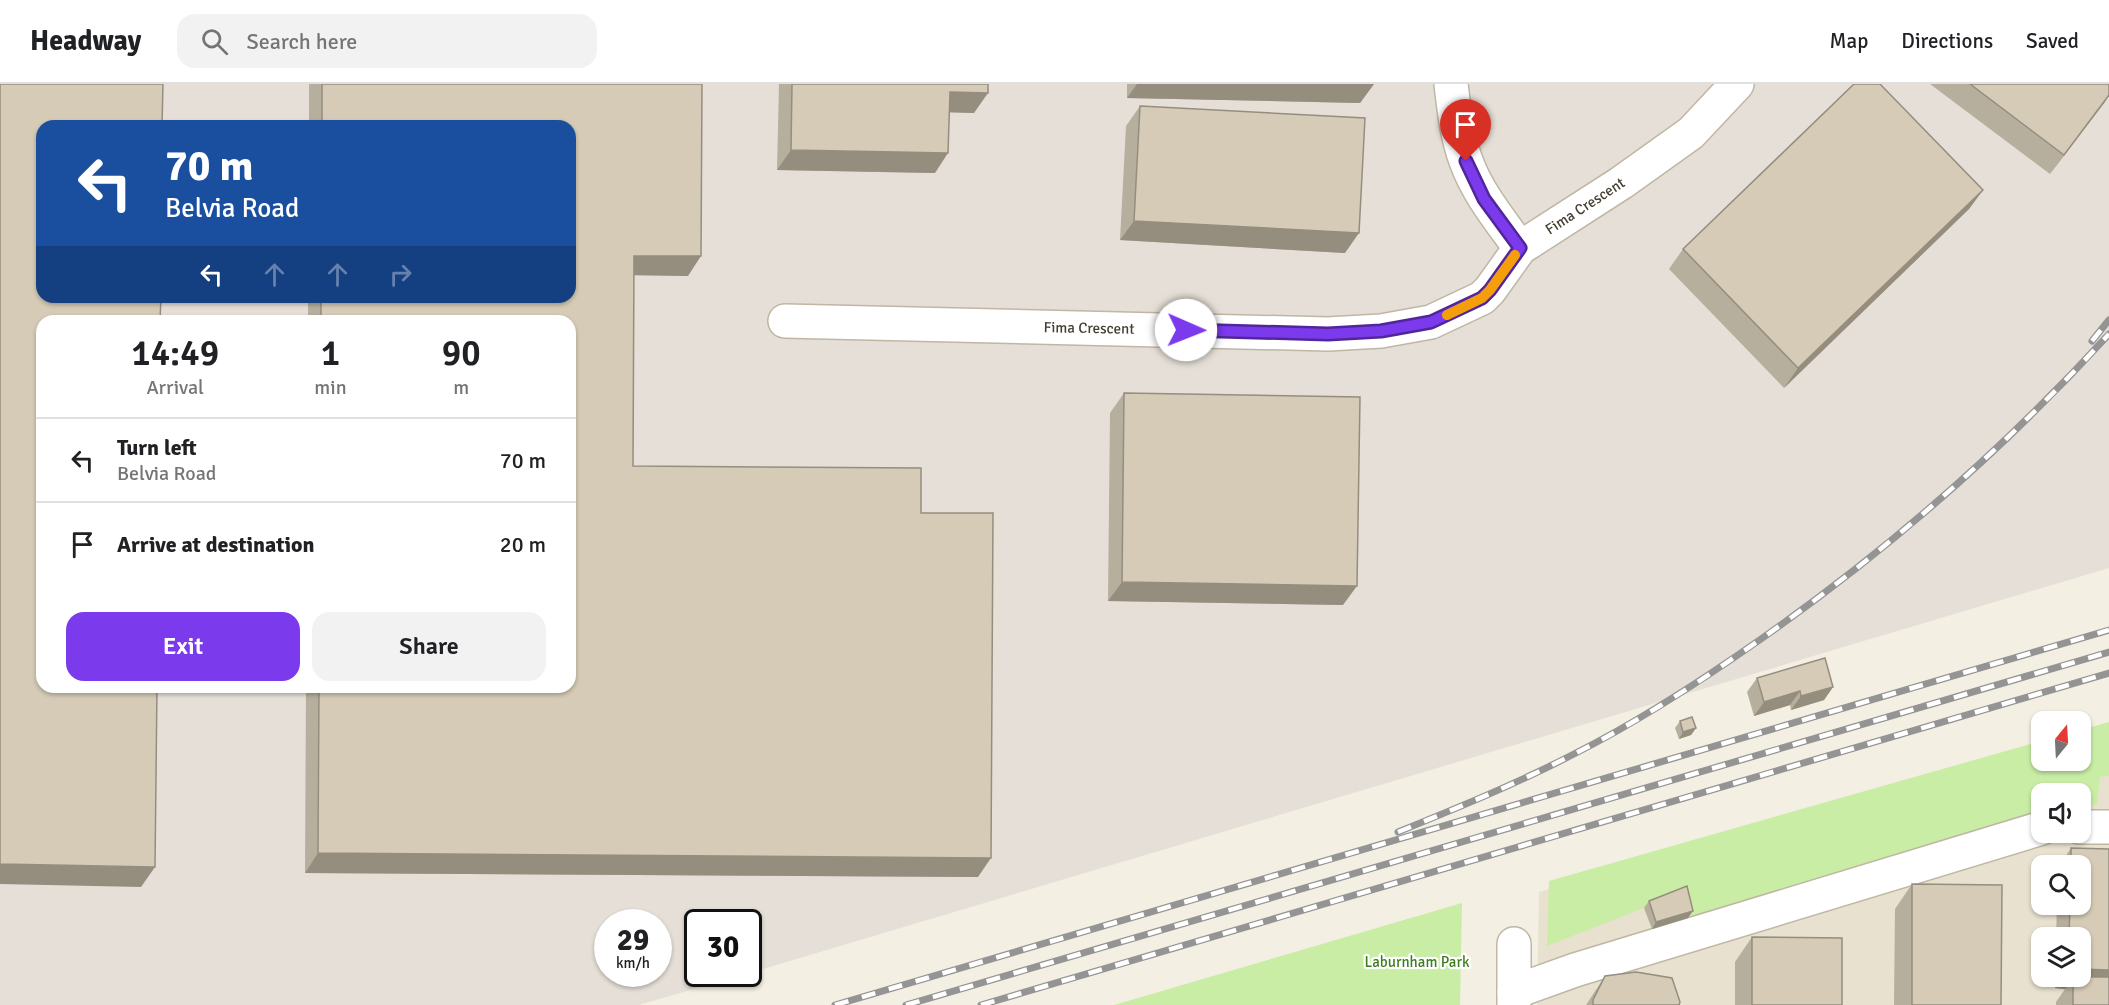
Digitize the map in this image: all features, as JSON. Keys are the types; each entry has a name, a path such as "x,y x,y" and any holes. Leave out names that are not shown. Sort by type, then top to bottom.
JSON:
{"street":[{"path":"1451,84 1455,115 1466,161 1484,199 1520,248"},
{"name":"Fima Crescent","path":"785,321 1328,334 1381,331 1431,322 1482,298 1520,248 1621,183 1691,133 1737,84"},
{"path":"2091,827 2109,827"},
{"path":"1514,944 1514,998 1586,967 2031,831"}],"shaded area":[{"path":"0,84 2109,84 2109,568 762,969 762,909 684,909 684,987 701,987 639,1005 0,1005"},
{"path":"2109,730 2109,1005 1537,1005 1539,892 2031,752 2031,771 2091,771 2091,749"}],"green space":[{"path":"2109,722 2109,776 2100,777 2097,804 2091,806 2091,783 2031,783 2031,823 1692,921 1689,890 1547,946 1549,881 2031,744 2031,771 2091,771 2091,727"},
{"name":"Laburnham Park","path":"1462,903 1460,1005 1114,1005"}],"building":[{"path":"0,84 163,84 162,120 36,120 36,303 161,303 160,315 36,315 36,693 157,693 155,867 0,864"},
{"path":"322,84 702,84 701,256 634,256 633,466 921,468 921,513 993,513 991,858 318,853 319,693 576,693 576,315 321,315 321,303 576,303 576,120 322,120"},
{"path":"792,84 988,84 988,93 950,92 948,153 791,150"},
{"path":"1854,84 1880,84 1983,190 1798,368 1683,249"},
{"path":"1970,84 2109,84 2109,95 2064,155"},
{"path":"1140,106 1365,118 1359,233 1134,221"},
{"path":"1124,393 1360,397 1357,586 1122,582"},
{"path":"1825,658 1833,687 1801,696 1800,691 1764,702 1757,678"},
{"path":"1692,717 1696,728 1683,732 1680,721"},
{"path":"2071,848 2109,849 2109,970 2091,969 2091,927 2069,927 2070,915 2091,915 2091,855 2071,855"},
{"path":"1912,884 2002,885 2001,1005 1912,1005"},
{"path":"1687,886 1693,911 1656,922 1649,901"},
{"path":"1752,937 1842,938 1842,1005 1752,1005"},
{"path":"1636,972 1672,978 1679,1005 1593,1005 1593,1000 1605,976"},
{"path":"2091,977 2109,977 2109,1005 2073,1005 2073,987 2091,987"}],"railway":[{"path":"2092,341 2109,320"},
{"path":"1398,832 1508,786 1597,742 1669,700 1761,639 1854,570 1944,496 2029,417 2109,334"},
{"path":"835,1005 2109,630"},
{"path":"906,1005 2109,652"},
{"path":"981,1005 2109,673"}],"slow traffic":[{"path":"1447,315 1482,298 1515,255"}],"route":[{"path":"1186,330 1328,334 1381,331 1431,322 1482,298 1520,248 1484,199 1466,161"}]}
